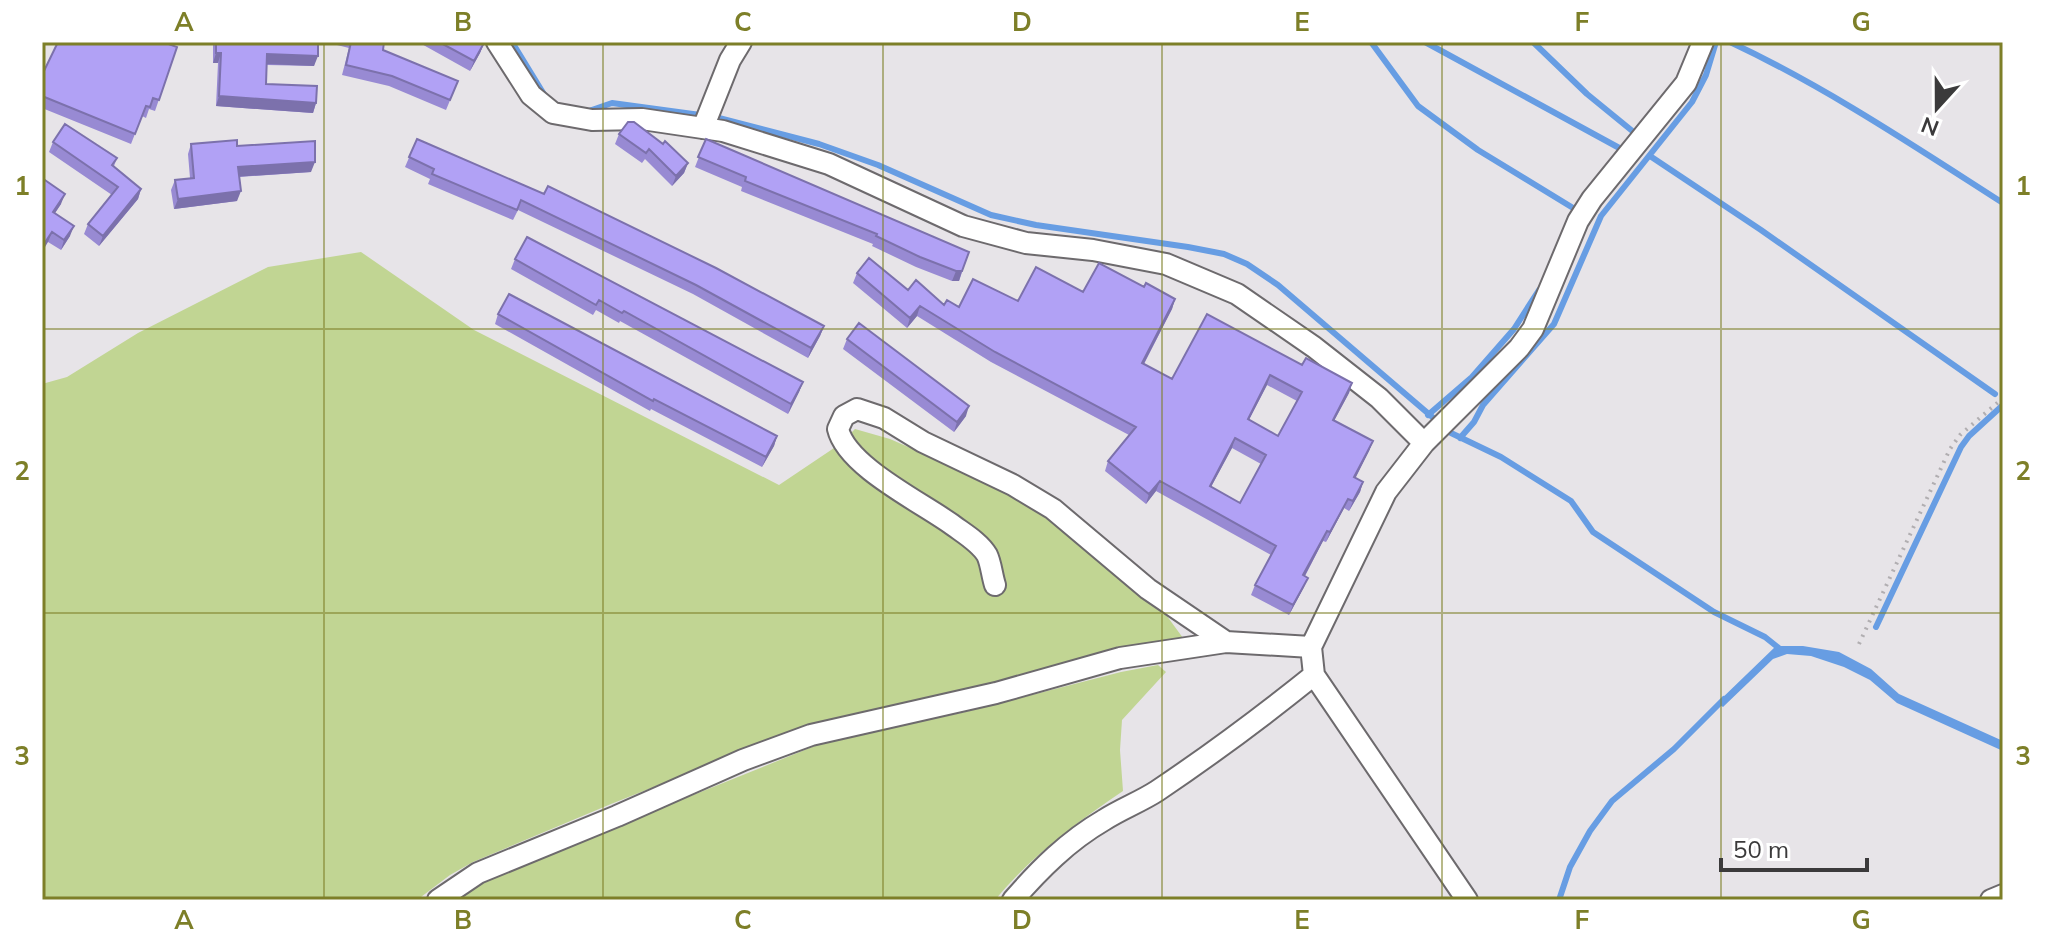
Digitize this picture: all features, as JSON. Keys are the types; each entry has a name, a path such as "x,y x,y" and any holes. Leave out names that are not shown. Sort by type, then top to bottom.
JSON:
{"street":[{"path":"497,42 531,95 553,113 592,120 705,120 723,131 829,164 963,226 1026,243 1093,250 1166,264 1237,294 1314,347 1379,398 1435,432"},
{"path":"705,120 741,42"},
{"path":"1467,900 1314,675 1311,647 1386,492 1435,432 1519,348 1533,329 1578,221 1592,199 1686,83 1703,42"},
{"path":"995,585 987,555 970,537 885,480 853,454 840,439 838,429 844,416 857,409 868,411 923,442 1013,485 1053,509 1148,589 1226,642"},
{"path":"438,900 478,873 743,760 811,735 996,693 1120,658 1226,642 1311,647"},
{"path":"1013,900 1067,845 1104,820 1153,794 1237,737 1314,675"},
{"path":"1991,900 2003,895"}],"path":[{"path":"1859,644 1950,449 1960,435 2003,398"}],"green space":[{"path":"361,252 474,330 779,485 837,446 927,512 999,575 906,486 859,451 848,436 855,429 890,439 1009,491 1093,550 1164,612 1183,638 1113,649 984,685 797,730 473,862 417,900 42,900 42,384 67,377 138,333 268,267"},
{"path":"1158,665 1166,672 1122,720 1120,750 1123,791 1055,841 995,900 459,900 474,887 554,851 832,739 961,713"}],"water":[{"path":"1776,646 1803,646 1839,652 1871,669 1899,694 2003,741 2003,751 1897,703 1870,680 1844,667 1811,656 1787,654 1773,659 1723,707 1717,703"}],"building":[{"path":"58,42 163,42 177,47 159,100 153,98 150,107 146,106 135,134 42,96 42,75"},
{"path":"216,42 318,42 318,56 267,54 266,84 317,86 316,103 219,96 221,53 216,53"},
{"path":"351,42 384,42 383,50 458,81 450,100 392,76 346,65"},
{"path":"439,42 482,42 484,43 474,61"},
{"path":"628,122 634,122 663,144 665,141 688,163 676,176 649,149 646,153 619,134"},
{"path":"65,124 117,158 112,165 141,189 103,236 88,224 118,187 53,142"},
{"path":"417,139 544,194 548,186 716,268 824,326 811,348 696,285 521,200 517,210 432,174 434,169 409,157"},
{"path":"706,139 969,252 962,271 920,257 877,234 745,181 746,177 698,157"},
{"path":"237,140 237,146 315,141 315,162 238,167 241,191 178,199 175,180 194,178 191,144"},
{"path":"42,178 65,194 53,212 74,226 64,240 52,232 42,247"},
{"path":"527,237 803,382 791,404 624,311 622,313 599,300 596,305 515,259"},
{"path":"869,258 908,290 916,280 944,305 947,300 959,307 973,279 1018,301 1036,267 1083,292 1099,263 1144,287 1146,283 1175,299 1142,363 1172,379 1207,314 1302,365 1306,358 1352,383 1333,420 1373,441 1354,477 1363,482 1353,501 1348,499 1330,532 1327,531 1303,575 1308,578 1293,605 1255,585 1276,546 1160,481 1149,494 1108,461 1136,427 995,352 920,306 910,318 857,273","holes":["1270,375 1302,392 1278,436 1248,419","1235,438 1266,455 1240,503 1210,486"]},
{"path":"509,294 777,436 766,457 653,401 498,314"},
{"path":"859,323 969,406 957,422 847,339"}],"waterway":[{"path":"512,42 545,96"},
{"path":"1371,42 1418,106 1478,150 1578,211"},
{"path":"1425,42 1623,150"},
{"path":"1533,42 1587,94 1636,134"},
{"path":"1460,438 1483,405 1554,324 1601,216 1692,102 1706,75 1716,42"},
{"path":"1730,42 1835,98 2003,203"},
{"path":"586,112 612,103 715,117 819,144 878,165 991,215 1036,225 1188,247 1224,254 1247,264 1278,285 1451,433 1501,457 1571,501 1593,532 1714,612 1765,637 1780,649"},
{"path":"1650,156 1995,394"},
{"path":"1428,415 1472,377 1514,329 1539,290"},
{"path":"1876,627 1961,447 2003,405"},
{"path":"1559,900 1570,867 1590,831 1612,801 1674,749 1724,699"}]}
